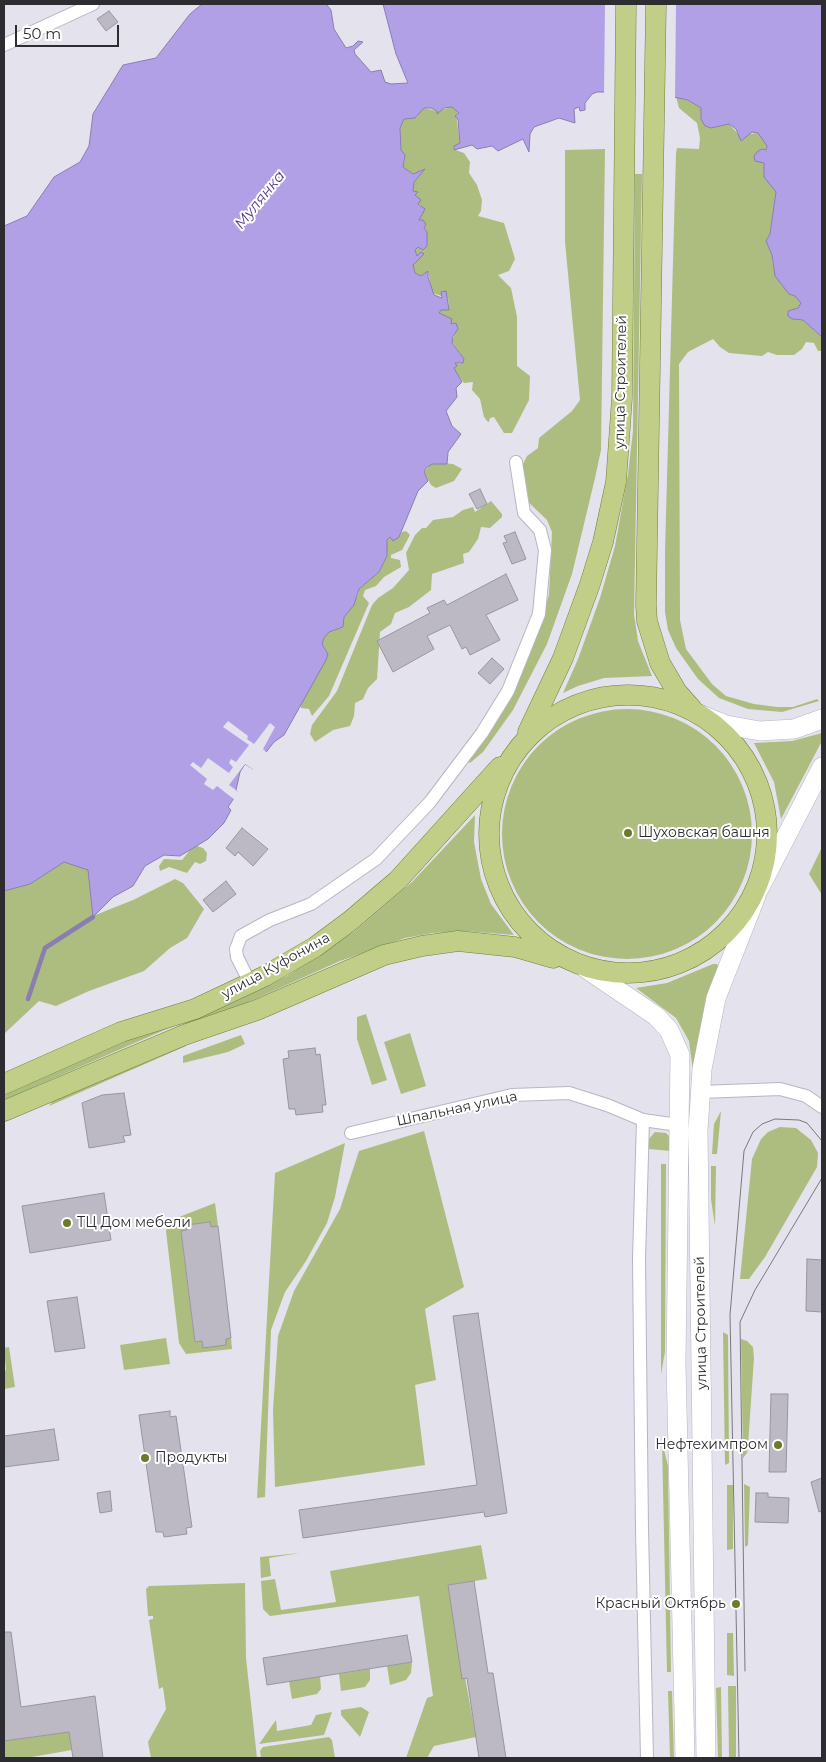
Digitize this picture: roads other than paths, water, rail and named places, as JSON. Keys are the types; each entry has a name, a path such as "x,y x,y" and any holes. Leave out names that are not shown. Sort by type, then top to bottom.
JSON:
{"main road":[{"name":"улица Строителей","path":"520,746 550,690 582,607 603,542 616,482 622,398 626,4"},
{"path":"656,4 647,621 660,663 677,692 736,748 758,788 764,806 767,841 763,875 757,892"},
{"path":"580,967 538,940 520,921 502,892 492,862 488,835 491,806 501,776 520,746 543,723 566,710 614,696 649,697 673,703 726,725 760,731 794,729 822,719"},
{"name":"улица Куфонина","path":"4,1084 121,1032 195,1009 250,983 321,943 384,894 446,829 520,746"},
{"name":"улица Строителей","path":"706,1758 698,1161 702,1068 716,998 757,892 822,767"},
{"name":"улица Куфонина","path":"4,1111 184,1035 256,1010 364,962 400,951 439,943 475,942 515,947 580,967 628,972 679,962 695,954 725,931 738,919 757,892"},
{"name":"улица Строителей","path":"580,967 648,1010 663,1023 674,1038 680,1055 676,1363 685,1758"}],"street":[{"path":"4,45 94,4"},
{"path":"250,983 237,957 236,949 241,936 270,920 311,904 376,859 430,802 482,733 508,692 539,614 545,550 540,530 524,512 516,462"},
{"path":"700,1092 780,1089 806,1096 822,1107"},
{"name":"Шпальная улица","path":"351,1133 512,1095 569,1093 607,1105 643,1120 678,1125"},
{"path":"643,1120 639,1259 647,1758"}],"water":[{"name":"Мулянка","path":"202,4 326,4 331,10 334,29 346,48 353,46 358,41 363,42 354,50 355,54 371,72 381,70 385,82 391,84 408,83 396,54 383,4 822,4 822,337 803,320 792,319 788,316 788,311 798,308 801,303 795,296 789,294 775,276 772,255 766,241 770,234 776,192 764,177 764,163 755,161 754,156 758,151 766,150 767,146 758,133 752,132 741,141 736,129 729,124 711,128 705,126 701,119 701,108 688,100 651,92 597,92 592,94 585,103 585,110 580,111 579,107 574,109 575,123 559,118 534,127 530,134 529,152 523,139 498,151 492,146 477,149 472,145 454,150 454,146 460,143 458,120 455,116 459,113 452,107 444,108 437,114 437,111 431,108 424,108 415,118 404,119 400,128 401,150 405,155 403,167 413,174 425,169 414,182 413,191 418,192 415,195 421,200 418,204 425,209 419,220 423,220 426,224 424,228 427,232 427,246 423,250 418,247 415,250 417,256 421,252 424,254 413,265 415,273 421,276 428,271 434,295 442,298 441,292 446,291 449,310 441,310 439,313 452,319 451,324 456,323 458,329 453,336 452,343 464,359 463,363 455,363 457,366 454,368 462,382 456,388 457,397 446,411 452,426 461,434 448,452 447,464 432,464 426,468 424,472 428,481 418,491 399,537 393,541 390,537 387,540 387,556 379,572 359,589 354,605 344,617 343,627 329,632 324,638 322,644 328,654 326,660 284,735 274,742 253,769 245,764 240,772 236,790 238,792 228,807 231,810 224,823 208,839 180,856 164,855 145,866 133,886 113,897 93,917 88,870 64,862 30,884 4,891 4,226 27,216 54,177 80,162 89,146 93,114 123,65 156,58 190,14"}],"waterway":[{"path":"28,999 45,948 93,917"}],"tram line":[{"path":"739,1758 730,1315 744,1151 753,1132 762,1124 775,1119 799,1120 807,1123 822,1141"},
{"path":"745,1671 740,1322 755,1290 822,1178"}],"place":[{"name":"Шуховская башня","path":"628,833"},
{"name":"ТЦ Дом мебели","path":"67,1223"},
{"name":"Нефтехимпром","path":"778,1445"},
{"name":"Продукты","path":"145,1458"},
{"name":"Красный Октябрь","path":"736,1604"}]}
